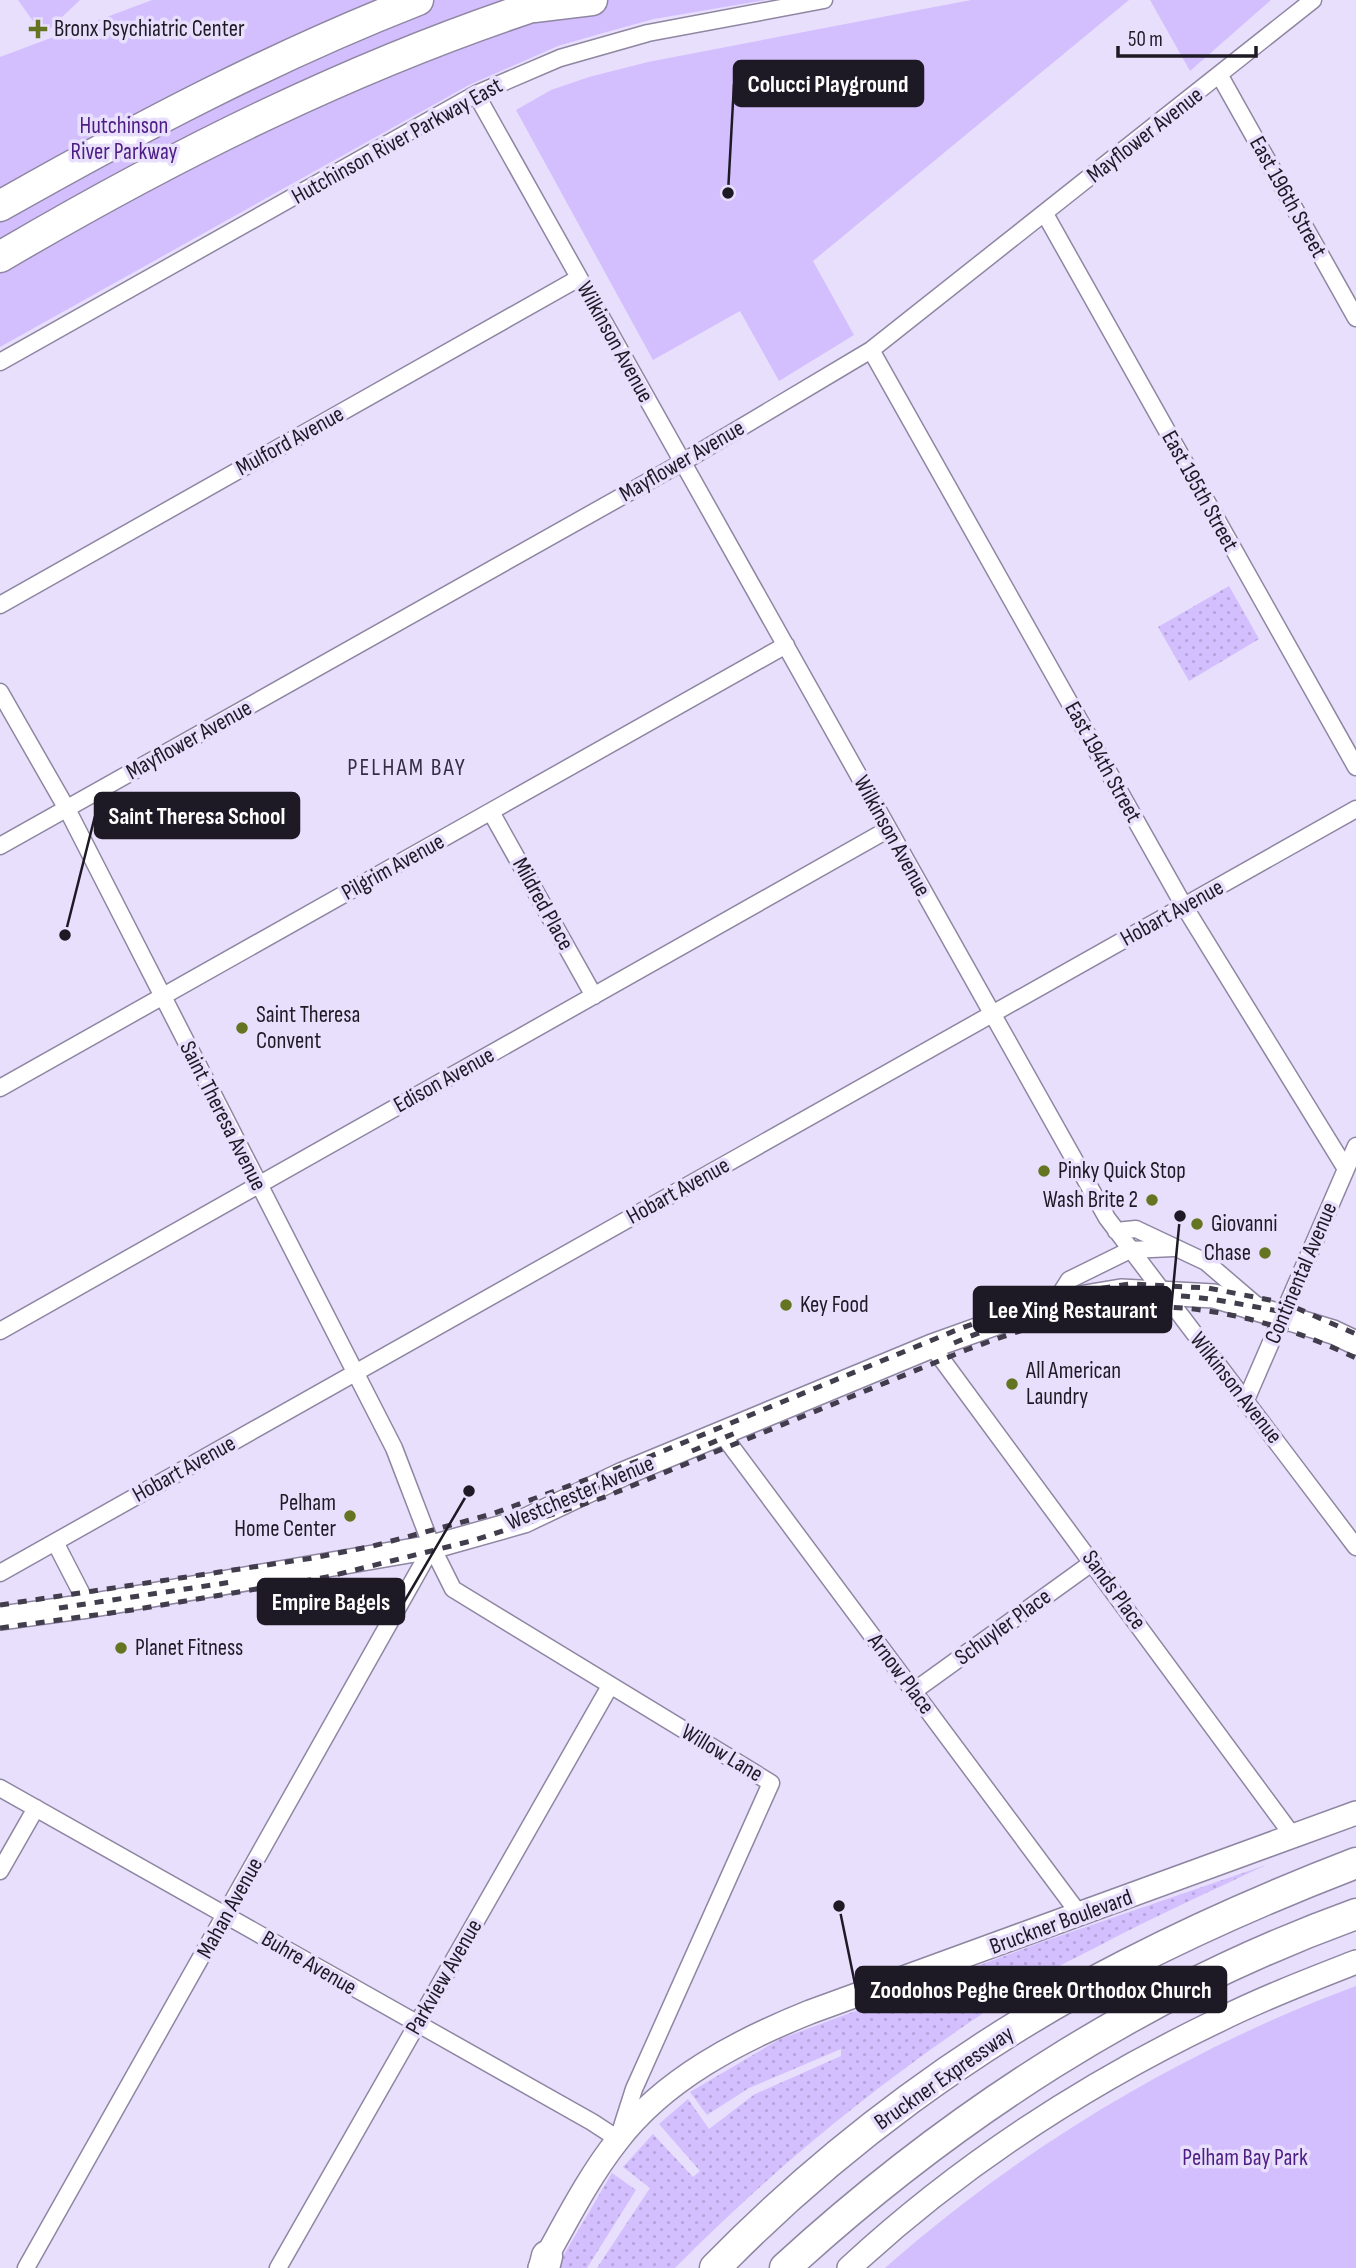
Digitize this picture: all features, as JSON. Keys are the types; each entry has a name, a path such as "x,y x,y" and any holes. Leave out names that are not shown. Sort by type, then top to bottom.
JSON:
{"highway":[{"path":"0,206 113,142 217,88 313,43 418,0"},
{"path":"0,257 104,197 283,107 408,52 542,4 593,0"},
{"name":"Bruckner Expressway","path":"715,2268 793,2193 848,2147 932,2083 1009,2031 1079,1990 1181,1937 1356,1863"},
{"name":"Bruckner Expressway","path":"785,2268 859,2202 927,2148 980,2110 1074,2050 1225,1969 1356,1914"}],"main road":[{"name":"Westchester Avenue","path":"0,1618 88,1606 432,1548 524,1521 623,1474 932,1346 1055,1302 1121,1291 1214,1296 1333,1332 1356,1343"},
{"name":"Bruckner Boulevard","path":"543,2264 618,2139 675,2085 758,2034 810,2012 1356,1814"},
{"path":"849,2268 944,2188 1014,2138 1089,2090 1220,2019 1356,1962"}],"street":[{"name":"Hutchinson River Parkway East","path":"0,362 476,94 560,58 648,33 824,0"},
{"name":"Mayflower Avenue","path":"0,846 683,462 871,350 1313,0"},
{"name":"East 196th Street","path":"1220,76 1356,318"},
{"name":"Wilkinson Avenue","path":"476,94 887,830 1116,1231 1356,1547"},
{"name":"East 195th Street","path":"1045,214 1356,767"},
{"name":"Mulford Avenue","path":"0,604 579,278"},
{"name":"East 194th Street","path":"871,350 1184,906 1346,1169"},
{"name":"Pilgrim Avenue","path":"0,1088 786,645"},
{"name":"Saint Theresa Avenue","path":"0,692 66,809 394,1448 432,1548"},
{"name":"Hobart Avenue","path":"0,1573 1356,809"},
{"name":"Mildred Place","path":"491,812 594,996"},
{"name":"Edison Avenue","path":"0,1331 887,830"},
{"name":"Continental Avenue","path":"1245,1400 1356,1146"},
{"name":"Westchester Avenue","path":"1116,1231 1136,1229 1206,1262 1259,1308"},
{"name":"Westchester Avenue","path":"1055,1302 1069,1280 1130,1250 1176,1248"},
{"name":"Sands Place","path":"932,1346 1293,1836"},
{"name":"Arnow Place","path":"722,1434 1080,1915"},
{"path":"55,1542 88,1606"},
{"name":"Willow Lane","path":"432,1548 453,1589 771,1783 634,2089 618,2139"},
{"name":"Mahan Avenue","path":"26,2268 432,1548"},
{"name":"Schuyler Place","path":"914,1691 1093,1562"},
{"name":"Parkview Avenue","path":"278,2268 610,1686"},
{"name":"Buhre Avenue","path":"0,1788 618,2139"},
{"path":"0,1871 36,1808"}],"green space":[{"path":"18,0 80,0 43,35"},
{"name":"Hutchinson River Parkway","path":"152,0 766,0 654,19 603,33 558,46 469,85 0,347 0,57"},
{"path":"971,0 1129,0 813,261 854,335 779,381 740,311 653,360 516,110 551,90 648,62"},
{"path":"1150,0 1271,0 1190,71"},
{"path":"1229,586 1259,639 1189,681 1158,627"},
{"path":"1266,1865 1062,1964 947,2038 806,2147 675,2268 597,2268 650,2188 623,2167 653,2134 693,2177 700,2171 659,2124 688,2099 709,2129 755,2094 841,2056 841,2049 749,2088 707,2115 690,2092 780,2039 1042,1942"},
{"name":"Pelham Bay Park","path":"1356,1986 1356,2268 885,2268 992,2182 1107,2106 1229,2040"},
{"path":"612,2173 636,2190 587,2268 556,2268"}],"railway":[{"path":"0,1605 313,1558 373,1546 492,1514 651,1456 959,1329 1037,1301 1068,1293 1130,1284 1208,1288 1285,1303 1356,1334"},
{"path":"954,1343 1041,1312 1101,1299 1162,1295 1193,1297 1278,1311"},
{"path":"0,1628 132,1610 327,1577 475,1540 602,1498 966,1350 1035,1326 1088,1313 1138,1307 1202,1310 1265,1323 1356,1358"},
{"path":"692,1451 740,1431"},
{"path":"565,1501 653,1467"},
{"path":"59,1608 232,1582"}],"place":[{"name":"Bronx Psychiatric Center","path":"38,29"},
{"name":"Colucci Playground","path":"728,193"},
{"name":"Saint Theresa School","path":"65,935"},
{"name":"Saint Theresa Convent","path":"242,1028"},
{"name":"Pinky Quick Stop","path":"1044,1171"},
{"name":"Wash Brite 2","path":"1152,1200"},
{"name":"Lee Xing Restaurant","path":"1180,1216"},
{"name":"Giovanni","path":"1197,1224"},
{"name":"Chase","path":"1265,1253"},
{"name":"Key Food","path":"786,1305"},
{"name":"All American Laundry","path":"1012,1384"},
{"name":"Empire Bagels","path":"469,1491"},
{"name":"Pelham Home Center","path":"350,1516"},
{"name":"Planet Fitness","path":"121,1648"},
{"name":"Zoodohos Peghe Greek Orthodox Church","path":"839,1906"}],"district":[{"name":"PELHAM BAY","path":"407,767"}]}
